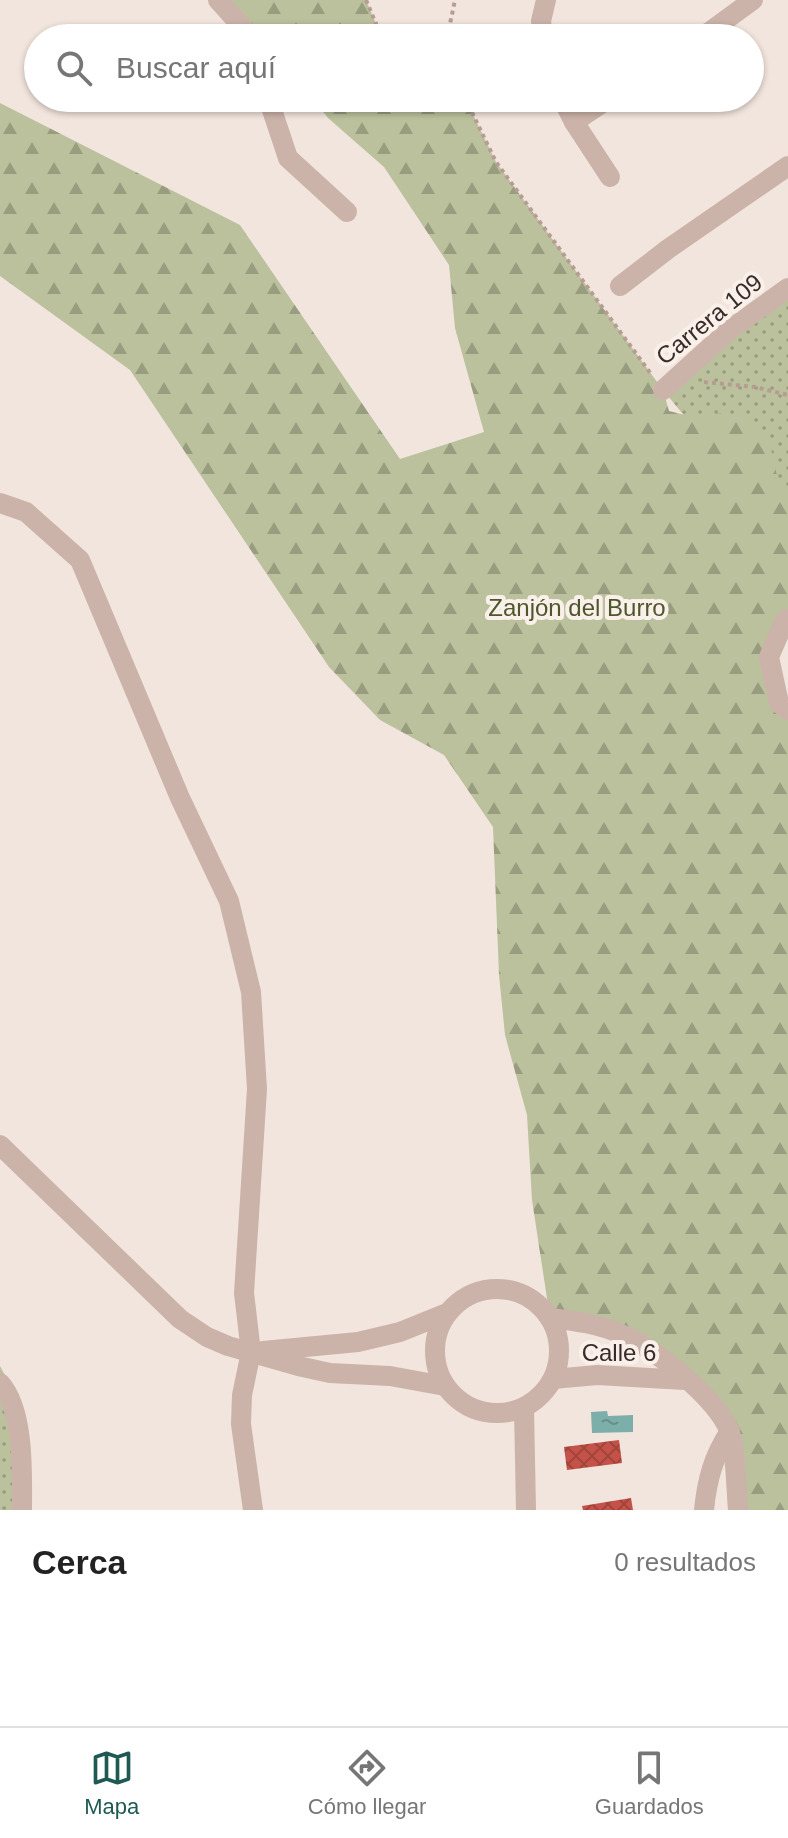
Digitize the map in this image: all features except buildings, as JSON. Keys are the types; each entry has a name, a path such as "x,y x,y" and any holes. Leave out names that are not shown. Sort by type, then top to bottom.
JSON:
{"street":[{"path":"218,0 240,24"},
{"path":"541,24 546,0"},
{"path":"720,24 753,0"},
{"path":"273,112 288,158 347,212"},
{"path":"569,112 610,177"},
{"path":"574,122 589,112"},
{"path":"620,286 788,166"},
{"name":"Carrera 109","path":"663,390 728,331 788,288"},
{"path":"0,503 26,512 80,560 180,798 229,901 251,992 257,1089 244,1293 251,1352 242,1395 241,1424 253,1510"},
{"path":"788,619 769,657 779,703 788,710"},
{"path":"0,1145 180,1319 207,1337 330,1373 390,1376 445,1386"},
{"path":"251,1352 358,1342 400,1332 447,1313 469,1295 501,1288 521,1293 538,1303 557,1332 559,1364 541,1396 524,1408 503,1414 481,1412 461,1402 439,1375 435,1349 440,1324 447,1313"},
{"name":"Calle 6","path":"550,1318 592,1324 624,1335 685,1380 717,1411 730,1431"},
{"name":"Calle 6","path":"553,1379 597,1375 685,1380"},
{"path":"0,1383 7,1391 23,1447 22,1510"},
{"path":"524,1408 526,1510"},
{"path":"704,1510 708,1478 720,1446 730,1431"},
{"path":"730,1431 738,1510"}],"path":[{"path":"366,0 376,24"},
{"path":"450,24 455,0"},
{"path":"472,112 496,162 663,390"},
{"path":"685,371 704,383 755,387 788,395"}],"green space":[{"path":"218,0 366,0 376,24 240,24"},
{"name":"Zanjón del Burro","path":"0,103 240,225 400,459 484,432 455,328 449,265 384,167 323,112 472,112 496,162 663,390 669,411 685,415 723,413 749,417 768,435 779,485 788,489 788,619 769,657 788,710 788,1510 738,1510 730,1431 652,1353 550,1318 532,1200 527,1115 505,1035 499,975 493,827 444,755 380,720 329,667 130,370 0,276"},
{"path":"788,288 788,542 663,390"},
{"path":"0,1366 19,1402 24,1510 0,1510"}],"water":[{"path":"607,1411 608,1416 633,1415 633,1432 592,1433 591,1412"}]}
